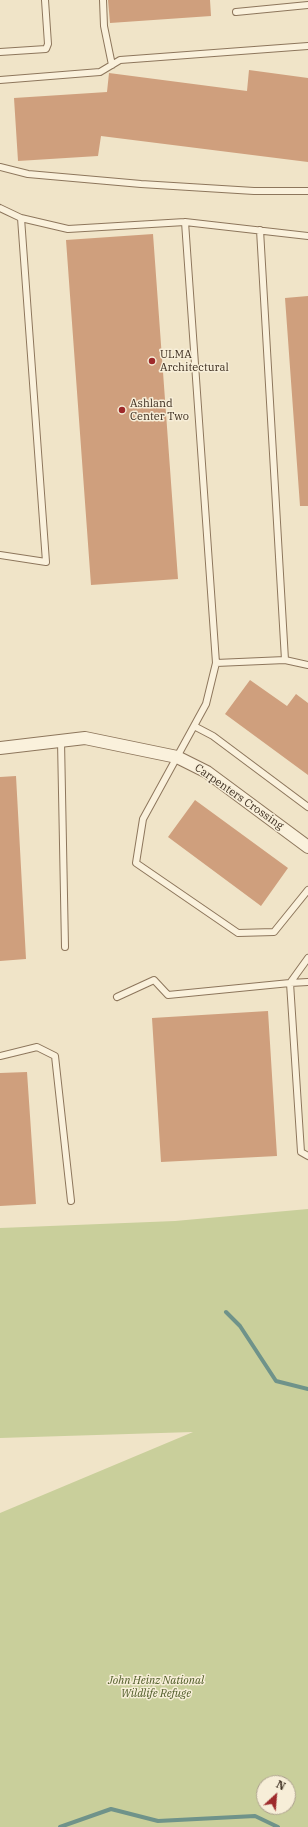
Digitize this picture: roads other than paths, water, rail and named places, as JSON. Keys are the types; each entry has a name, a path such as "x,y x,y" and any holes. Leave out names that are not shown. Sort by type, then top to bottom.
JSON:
{"street":[{"name":"Carpenters Crossing","path":"0,748 86,738 177,757 207,772 308,847"}],"lane":[{"path":"0,52 46,49 48,44 46,0"},
{"path":"103,0 104,26 112,65"},
{"path":"236,12 308,5"},
{"path":"0,80 100,72 120,60 308,46"},
{"path":"0,166 28,174 141,184 254,191 308,191"},
{"path":"0,208 21,218 68,229 185,222 308,236"},
{"path":"0,555 46,562 21,218"},
{"path":"185,222 216,663 206,704 143,819 136,863 238,932 274,932 308,890"},
{"path":"260,230 285,660"},
{"path":"216,663 285,660 308,665"},
{"path":"194,726 214,736 308,807"},
{"path":"61,741 65,947"},
{"path":"308,958 290,983 301,1152 308,1156"},
{"path":"117,997 154,980 168,995 308,982"},
{"path":"0,1056 37,1047 55,1056 71,1201"}],"waterway":[{"path":"226,1312 240,1326 276,1381 308,1389"},
{"path":"60,1827 111,1809 158,1821 255,1816 278,1827"}],"place":[{"name":"ULMA Architectural","path":"152,361"},
{"name":"Ashland Center Two","path":"122,410"}],"park label":[{"name":"John Heinz National Wildlife Refuge","path":"156,1687"}]}
